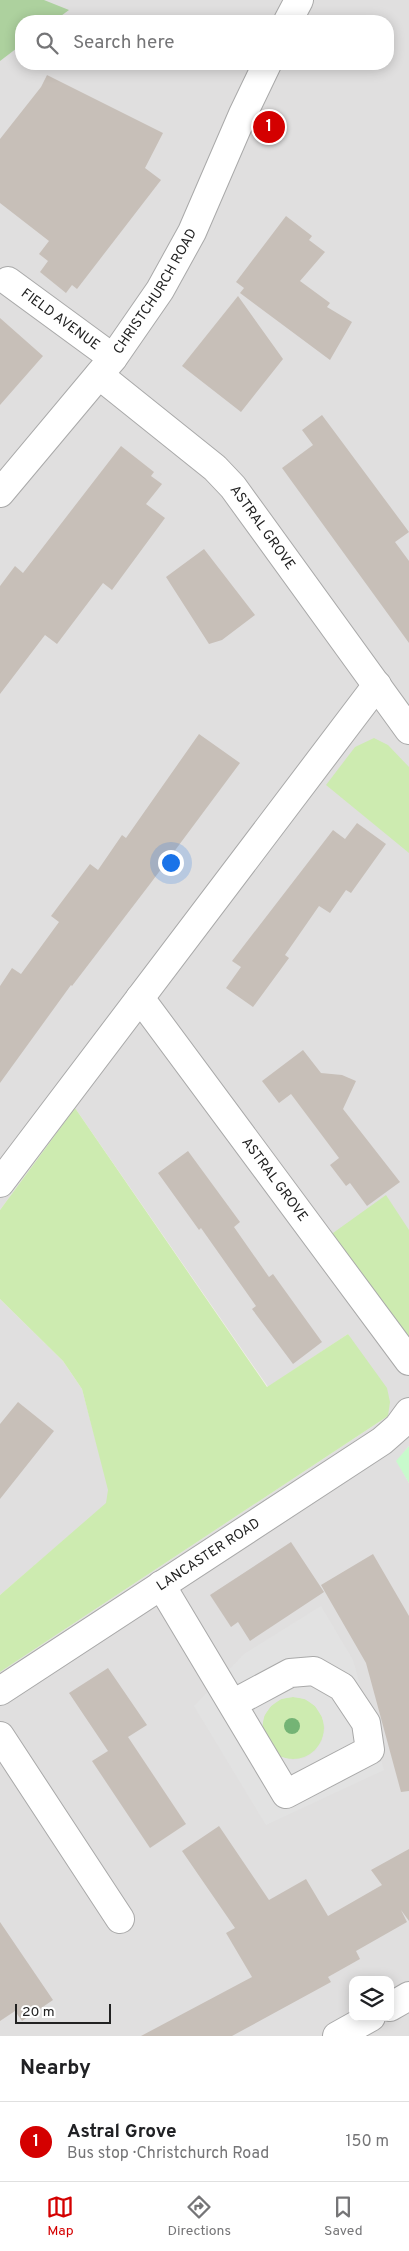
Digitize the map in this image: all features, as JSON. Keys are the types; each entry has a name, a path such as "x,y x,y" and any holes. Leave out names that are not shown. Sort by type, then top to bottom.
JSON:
{"street":[{"path":"291,15 299,0"},
{"name":"CHRISTCHURCH ROAD","path":"0,494 106,366 160,290 192,232 264,70"},
{"name":"FIELD AVENUE","path":"8,280 106,366"},
{"name":"ASTRAL GROVE","path":"106,366 233,487 409,730"},
{"path":"0,1183 377,685"},
{"name":"ASTRAL GROVE","path":"140,998 409,1361"},
{"name":"LANCASTER ROAD","path":"0,1691 382,1441 405,1428"},
{"path":"162,1585 234,1703 286,1794 370,1750 366,1723 342,1687 314,1670 290,1673 234,1703"},
{"path":"0,1736 120,1919"},
{"path":"394,2005 409,1996"},
{"path":"337,2036 364,2021"}],"shaded area":[{"path":"0,0 409,0 409,1446 397,1461 409,1483 409,2036 0,2036 0,1672 388,1416 348,1334 268,1387 75,1108 0,1210"},
{"path":"0,1299 63,1361 82,1389 109,1490 107,1503 0,1595"},
{"path":"321,1606 353,1660 384,1770 266,1825 194,1706 244,1654","holes":["293,1697 305,1699 315,1706 322,1717 325,1728 322,1741 315,1751 305,1758 293,1760 281,1757 271,1750 262,1728 264,1716 271,1706 281,1699"]}],"green space":[{"path":"0,0 44,0 69,10 62,15 15,15 15,50 0,61"},
{"path":"374,738 388,745 409,767 409,853 326,785 355,747"},
{"path":"75,1108 267,1387 348,1334 387,1388 390,1402 388,1416 0,1672 0,1595 106,1503 108,1490 82,1389 63,1361 0,1299 0,1210"},
{"path":"386,1195 409,1230 409,1350 326,1238"},
{"path":"409,1446 409,1483 396,1461"},
{"path":"293,1697 305,1699 315,1706 322,1716 324,1728 322,1740 315,1750 305,1757 293,1759 281,1757 271,1750 264,1740 262,1728 264,1716 271,1706 281,1699"}],"building":[{"path":"47,75 163,133 145,168 161,180 77,289 72,285 66,293 40,272 48,261 39,254 49,241 0,203 0,139 41,87"},
{"path":"286,216 312,236 309,240 325,252 300,281 330,303 327,307 352,322 330,360 240,293 244,288 236,282"},
{"path":"238,296 283,359 241,412 182,366"},
{"path":"0,318 43,356 0,405"},
{"path":"322,415 409,532 395,542 409,561 409,643 282,468 313,445 302,430"},
{"path":"121,446 154,472 151,476 162,484 146,504 165,518 112,590 103,583 57,644 45,635 0,694 0,586 15,566 23,573"},
{"path":"204,549 255,615 222,640 209,644 166,577"},
{"path":"199,734 240,763 150,884 71,985 0,1083 0,986 12,968 21,974 59,922 51,916 90,864 98,870 122,835 126,838"},
{"path":"357,823 386,844 351,893 346,890 330,913 319,906 285,955 289,958 253,1007 226,988 241,967 232,961 333,830 345,839"},
{"path":"303,1050 321,1073 342,1075 356,1081 343,1109 400,1182 367,1206 350,1183 346,1186 330,1165 339,1158 291,1094 279,1103 262,1081"},
{"path":"188,1151 240,1222 234,1227 269,1277 273,1274 322,1342 293,1364 252,1309 256,1306 201,1228 199,1230 158,1173"},
{"path":"18,1402 54,1431 0,1499 0,1424"},
{"path":"291,1542 324,1592 250,1641 238,1622 231,1627 210,1595"},
{"path":"373,1554 409,1616 409,1791 401,1792 366,1663 321,1585"},
{"path":"108,1668 147,1725 128,1737 186,1824 150,1848 92,1761 108,1751 69,1693"},
{"path":"219,1826 269,1900 306,1879 328,1916 382,1885 371,1870 409,1849 409,1921 401,1910 407,1922 356,1951 360,1959 328,1977 331,1982 232,2036 141,2036 252,1977 226,1933 235,1928 182,1851"},
{"path":"0,1922 53,2000 22,2021 15,2011 0,2021"}],"place":[{"name":"Astral Grove","path":"269,127"}]}
